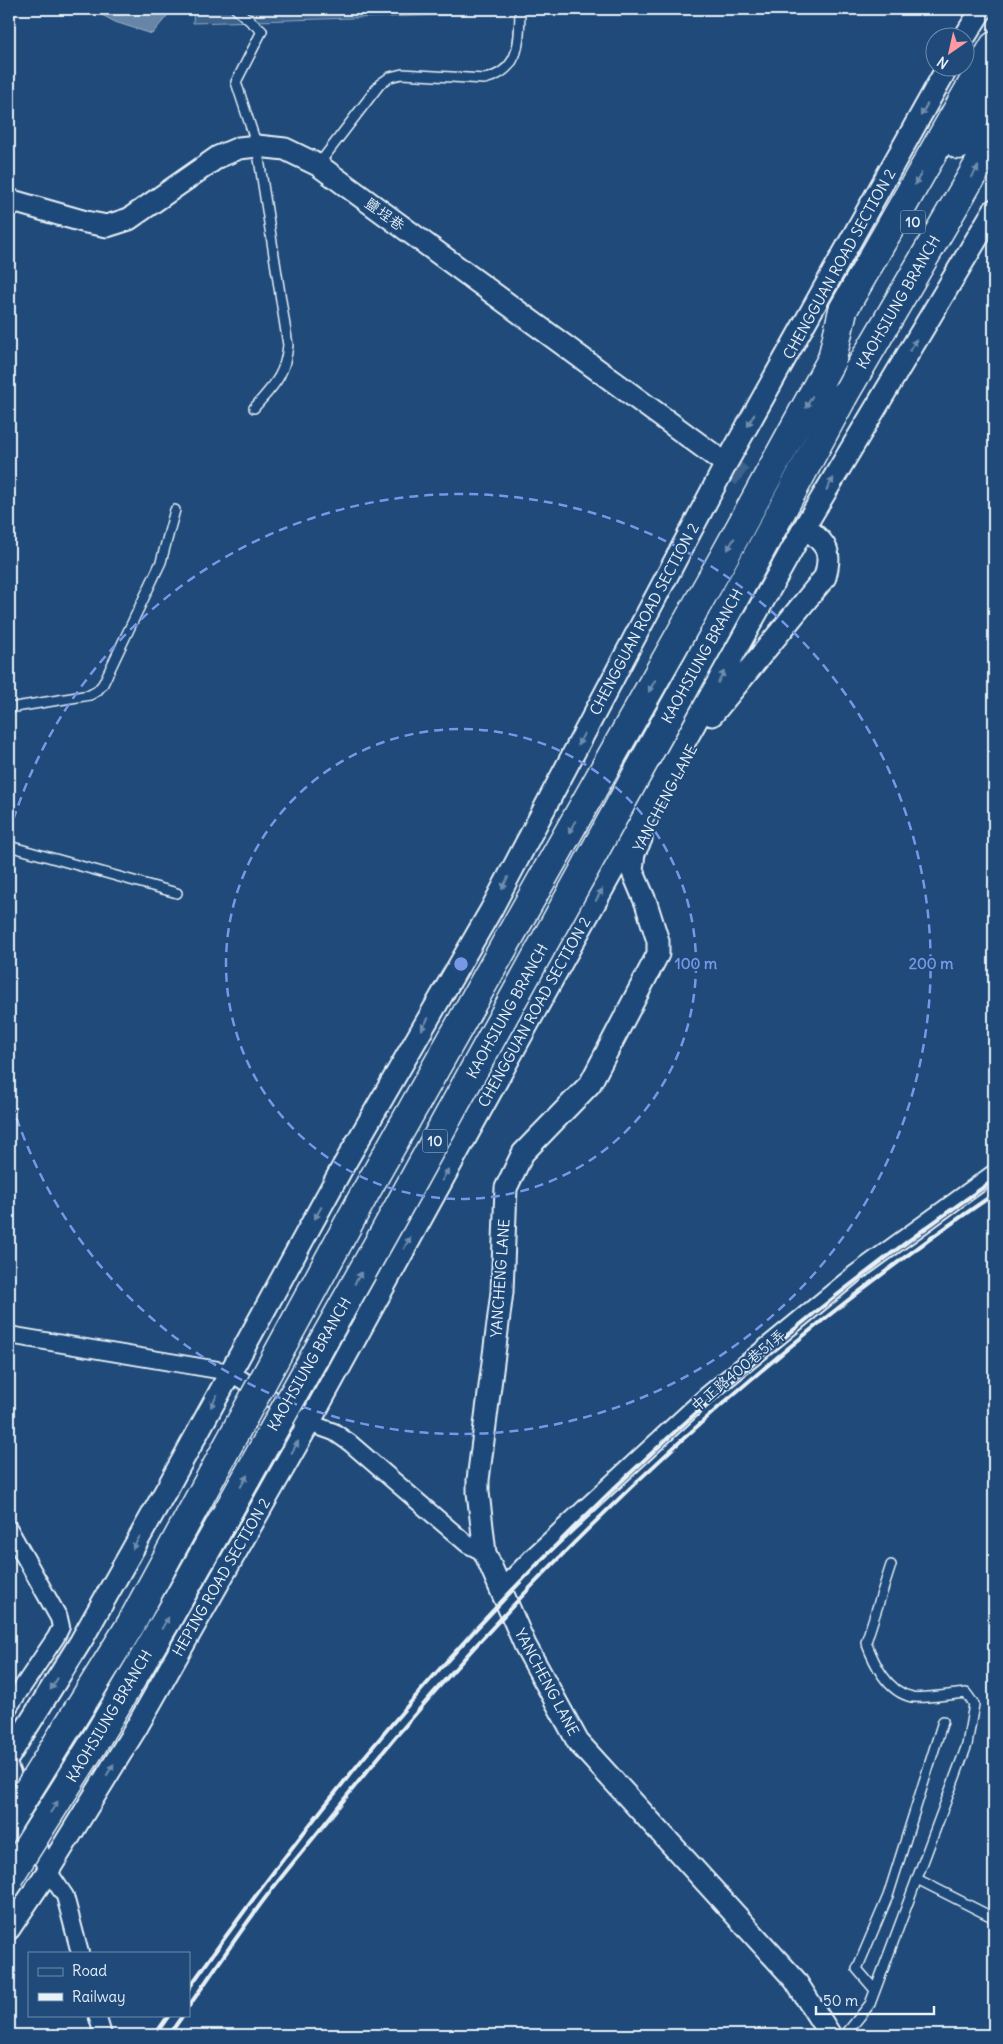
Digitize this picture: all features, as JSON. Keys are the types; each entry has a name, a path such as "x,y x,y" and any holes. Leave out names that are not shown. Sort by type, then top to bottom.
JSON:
{"highway":[{"path":"832,359 843,310 994,46"},
{"name":"KAOHSIUNG BRANCH","path":"9,1821 131,1624 364,1195 720,564 832,359 994,86"},
{"name":"KAOHSIUNG BRANCH","path":"9,1877 92,1746 169,1616 389,1224 754,564 844,395 994,138"},
{"path":"844,395 994,177"}],"street":[{"path":"970,28 982,9"},
{"name":"CHENGGUAN ROAD SECTION 2","path":"230,1372 341,1170 491,910 726,464 941,78"},
{"name":"鹽埕巷","path":"9,200 86,222 107,226 129,219 218,157 239,148 257,146 285,149 318,165 726,464"},
{"name":"CHENGGUAN ROAD SECTION 2","path":"421,1218 805,526 994,210"},
{"name":"YANCHENG LANE","path":"805,526 826,545 830,561 825,577 704,725 634,853 632,870 646,903 658,941 658,954 590,1084 523,1154 506,1188 502,1292 478,1492 485,1553 525,1645 578,1742 794,1980 830,2035"},
{"name":"中正路400巷51弄","path":"501,1589 534,1555 706,1396 856,1273 994,1173"},
{"name":"HEPING ROAD SECTION 2","path":"9,1929 48,1871 135,1730 309,1423 421,1218"},
{"path":"9,1335 230,1372 309,1423 334,1432 350,1443 467,1544 485,1553"},
{"path":"9,1756 81,1640 169,1485 230,1372"},
{"path":"9,1529 59,1618 61,1627 9,1707"},
{"path":"9,1766 48,1871 64,1896 80,1952"},
{"path":"97,2016 103,2035"}],"lane":[{"path":"236,9 262,31 236,82 257,146 288,344 286,363 278,380 254,408"},
{"path":"318,165 380,84 390,76 402,74 484,79 493,77 505,68 517,53 520,9"},
{"path":"9,708 90,695 103,684 161,562 175,510"},
{"path":"9,846 177,893"},
{"path":"844,2035 870,2004 967,1744 974,1704 966,1693 912,1698 887,1681 874,1662 866,1642 891,1566"},
{"path":"875,1990 857,1969 888,1896 943,1722"},
{"path":"917,1879 994,1918"}],"shaded area":[{"path":"91,9 173,9 152,34 115,22"},
{"path":"194,9 446,9 448,15 193,23"}],"tunnel":[{"path":"726,464 805,526"}],"railway":[{"path":"190,1987 278,1866 372,1747 438,1671 565,1536 632,1471 772,1348 844,1290 994,1180"},
{"path":"190,2005 272,1889 406,1724 482,1639 560,1557 641,1478 725,1402 812,1329 902,1260 994,1194"},
{"path":"155,2035 168,2016"},
{"path":"169,2035 182,2016"}]}
